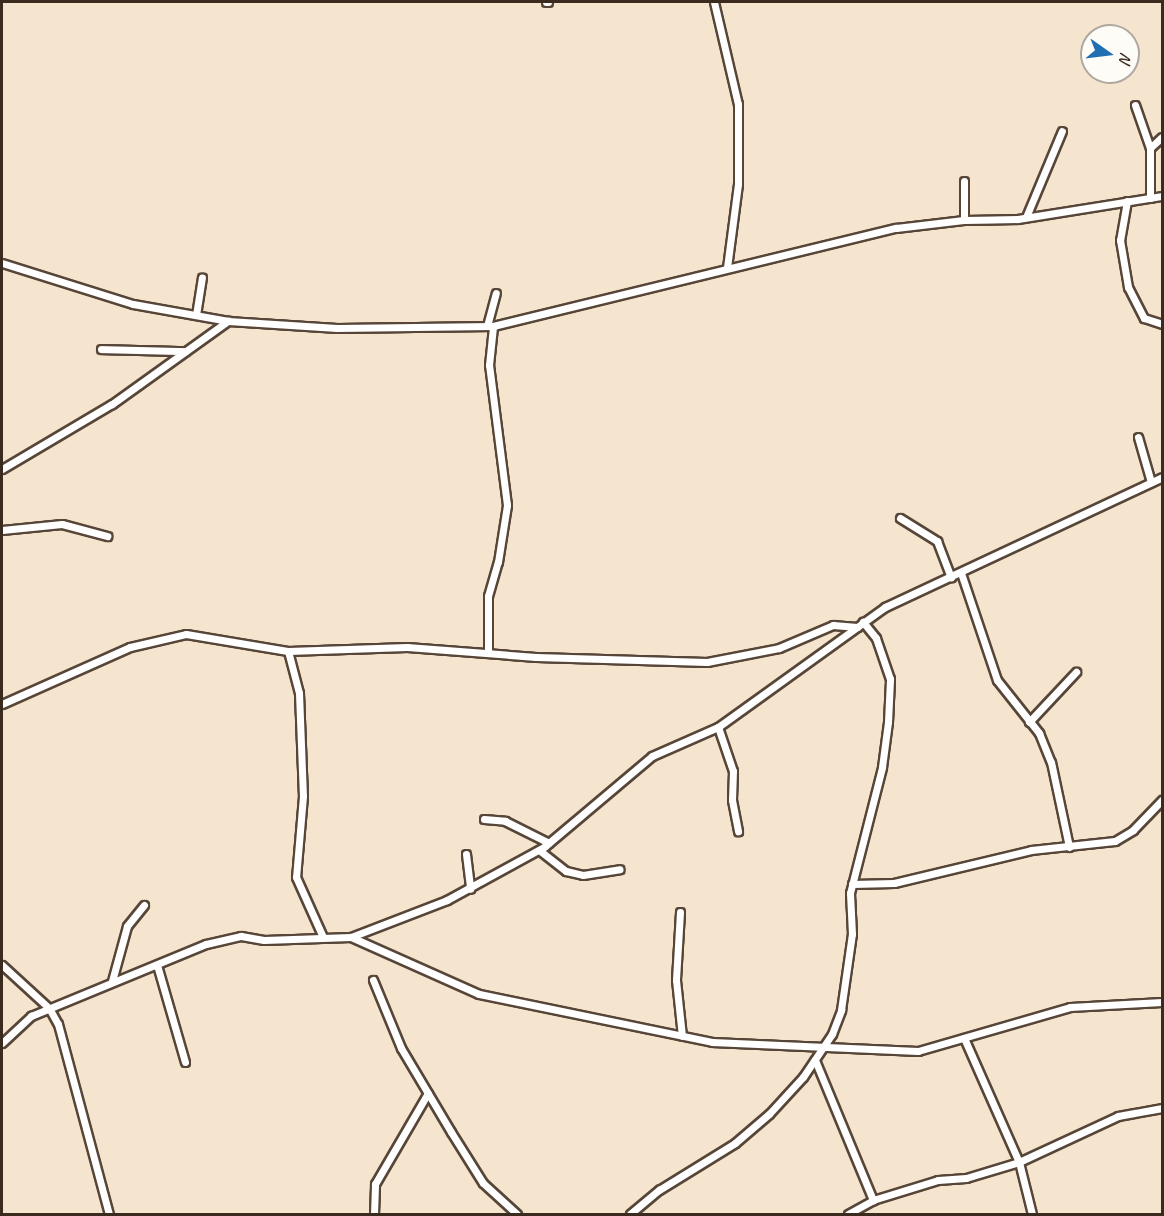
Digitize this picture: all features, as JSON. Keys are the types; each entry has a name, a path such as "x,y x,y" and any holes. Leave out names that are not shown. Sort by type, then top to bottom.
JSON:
{"street":[{"path":"714,2 739,115 738,184 727,267"},
{"path":"1135,105 1150,148 1150,198"},
{"path":"1026,218 1062,131"},
{"path":"1150,148 1162,137"},
{"path":"964,181 964,220"},
{"path":"2,263 133,304 228,321 337,328 490,326 896,228 964,220 1026,218 1162,196"},
{"path":"1127,201 1120,240 1128,287 1144,318 1162,324"},
{"path":"196,315 202,277"},
{"path":"488,653 488,596 498,562 507,505 489,365 490,326 496,293"},
{"path":"2,469 38,444 112,404 185,351 215,334 228,321"},
{"path":"101,349 185,351"},
{"path":"1138,437 1151,482"},
{"path":"2,1044 31,1016 206,944 241,936 264,940 351,937 470,889 549,843 652,756 718,727 885,608 1162,477"},
{"path":"900,518 937,541 951,577"},
{"path":"2,530 62,524 107,536"},
{"path":"960,573 997,680 1039,733 1051,762 1069,847"},
{"path":"2,704 130,647 172,636 198,634 288,651 407,647 488,653 720,661 779,648 833,625 860,624 876,638 890,679 888,722 882,767 852,884 849,903 852,934 844,992 826,1045 769,1114 735,1143 659,1190 630,1215"},
{"path":"288,651 299,693 303,796 296,877 323,937"},
{"path":"1029,722 1076,672"},
{"path":"718,727 733,771 732,800 738,831"},
{"path":"852,884 894,883 985,859 1069,847 1101,845 1124,837 1162,800"},
{"path":"484,819 505,821 549,843"},
{"path":"539,850 566,871 583,875 620,869"},
{"path":"466,854 470,889"},
{"path":"112,981 127,927 144,905"},
{"path":"680,912 676,980 682,1036"},
{"path":"351,937 479,994 508,1003 576,1011 712,1042 826,1045 862,1052 918,1051 1070,1007 1162,1002"},
{"path":"2,965 49,1008 67,1048 109,1215"},
{"path":"157,965 185,1062"},
{"path":"374,980 390,1027 428,1093 483,1183 517,1215"},
{"path":"964,1038 1019,1162 1032,1215"},
{"path":"815,1060 873,1200"},
{"path":"374,1215 375,1184 428,1093"},
{"path":"848,1215 873,1200 938,1180 966,1178 1019,1162 1118,1116 1162,1108"}]}
